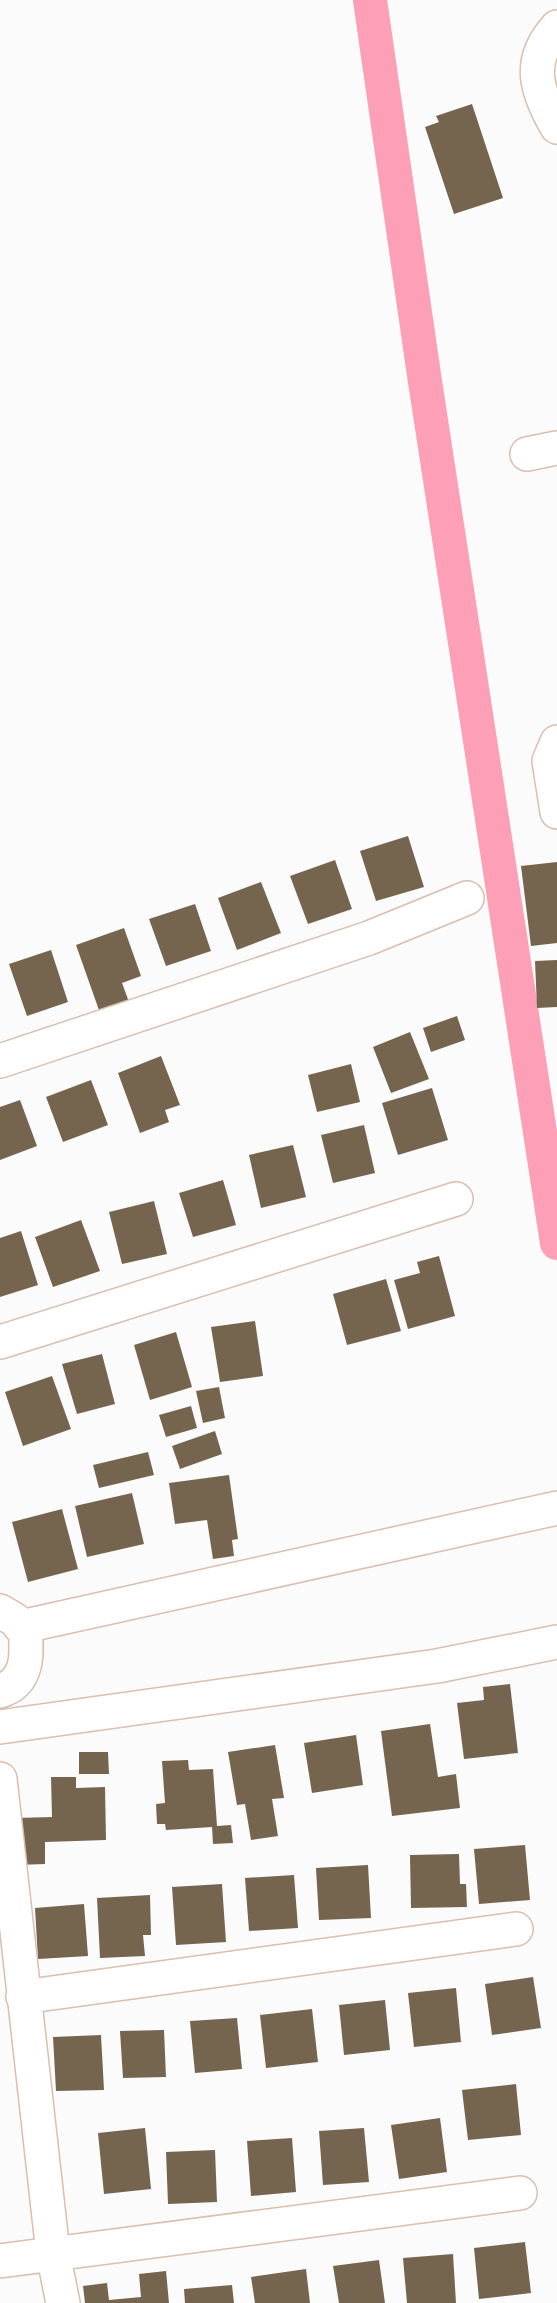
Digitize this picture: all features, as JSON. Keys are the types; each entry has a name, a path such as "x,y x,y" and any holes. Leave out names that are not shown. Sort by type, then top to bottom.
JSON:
{"street":[{"path":"557,27 542,44 537,70 541,100 557,127"},
{"path":"557,742 549,760 557,812"},
{"path":"0,1061 369,938 467,898"},
{"path":"0,1342 456,1199"},
{"path":"0,1691 15,1681 24,1670 28,1656 12,1618 557,1508"},
{"path":"0,1728 437,1666 557,1642"},
{"path":"0,1779 10,1954 23,1997 53,2253 63,2303"},
{"path":"23,1997 516,1929"},
{"path":"0,2261 520,2193"}],"building":[{"path":"472,104 503,198 454,214 425,127 439,122 436,116"},
{"path":"408,836 424,887 376,901 360,851"},
{"path":"335,860 352,909 308,924 290,876"},
{"path":"557,862 557,943 531,946 521,866"},
{"path":"261,882 281,933 237,950 218,898"},
{"path":"195,904 211,951 166,966 149,919"},
{"path":"124,928 141,976 122,983 129,1002 100,1013 76,945"},
{"path":"51,950 68,1002 27,1016 9,964"},
{"path":"557,960 557,1007 537,1008 535,961"},
{"path":"457,1016 465,1040 431,1052 423,1028"},
{"path":"410,1032 429,1079 391,1093 373,1047"},
{"path":"161,1056 180,1105 165,1110 169,1122 140,1133 118,1073"},
{"path":"351,1064 360,1102 317,1112 308,1075"},
{"path":"91,1080 108,1125 63,1142 46,1097"},
{"path":"432,1088 448,1140 398,1155 382,1103"},
{"path":"20,1100 37,1146 0,1160 0,1107"},
{"path":"364,1125 375,1173 333,1183 321,1135"},
{"path":"293,1145 306,1197 261,1208 249,1155"},
{"path":"223,1180 236,1225 193,1237 179,1193"},
{"path":"154,1201 167,1254 122,1264 109,1212"},
{"path":"81,1220 100,1271 53,1287 35,1237"},
{"path":"21,1231 38,1285 0,1297 0,1238"},
{"path":"439,1256 455,1316 408,1329 394,1280 420,1273 417,1262"},
{"path":"386,1279 401,1331 347,1345 333,1294"},
{"path":"255,1321 263,1376 220,1382 211,1327"},
{"path":"176,1332 192,1387 150,1400 134,1345"},
{"path":"102,1354 115,1404 77,1414 62,1364"},
{"path":"52,1376 71,1429 23,1446 5,1392"},
{"path":"219,1387 225,1418 203,1423 196,1391"},
{"path":"191,1406 197,1428 166,1437 159,1415"},
{"path":"215,1431 222,1454 180,1469 172,1446"},
{"path":"148,1452 154,1475 99,1488 93,1465"},
{"path":"229,1475 238,1539 232,1540 234,1556 213,1559 207,1520 175,1524 169,1483"},
{"path":"132,1493 144,1544 87,1557 75,1506"},
{"path":"62,1509 78,1569 28,1582 12,1522"},
{"path":"510,1684 518,1753 464,1759 457,1703 484,1700 483,1687"},
{"path":"430,1724 438,1777 456,1774 460,1808 392,1816 381,1731"},
{"path":"356,1735 363,1785 312,1793 304,1743"},
{"path":"275,1745 284,1798 272,1799 278,1836 251,1840 245,1804 237,1805 228,1752"},
{"path":"79,1752 108,1752 109,1774 79,1774"},
{"path":"188,1760 189,1770 213,1769 217,1826 231,1825 233,1843 213,1844 212,1827 166,1830 165,1824 157,1824 156,1804 165,1803 162,1761"},
{"path":"51,1777 76,1777 76,1788 105,1787 106,1840 45,1842 45,1864 17,1865 16,1818 52,1817"},
{"path":"525,1845 530,1900 479,1904 474,1849"},
{"path":"459,1854 460,1884 466,1884 467,1907 411,1908 410,1855"},
{"path":"368,1865 371,1918 319,1920 316,1868"},
{"path":"294,1875 298,1928 249,1931 245,1878"},
{"path":"222,1884 226,1942 176,1945 172,1887"},
{"path":"150,1895 151,1935 143,1935 145,1956 100,1958 97,1898"},
{"path":"84,1904 88,1956 38,1959 35,1908"},
{"path":"533,1977 541,2028 492,2035 485,1984"},
{"path":"456,1988 461,2042 414,2047 408,1993"},
{"path":"385,2000 390,2050 344,2055 339,2005"},
{"path":"312,2009 318,2062 266,2068 260,2015"},
{"path":"237,2018 242,2069 195,2073 190,2021"},
{"path":"164,2030 166,2077 123,2078 120,2031"},
{"path":"101,2035 104,2090 56,2091 53,2037"},
{"path":"516,2084 521,2135 468,2140 462,2090"},
{"path":"440,2118 447,2172 399,2179 391,2125"},
{"path":"145,2128 151,2189 104,2194 98,2133"},
{"path":"364,2128 369,2182 323,2185 319,2131"},
{"path":"292,2138 296,2192 251,2196 247,2141"},
{"path":"215,2150 217,2202 168,2204 166,2152"},
{"path":"525,2242 531,2293 479,2299 474,2248"},
{"path":"453,2254 456,2303 407,2303 403,2258"},
{"path":"379,2260 385,2303 339,2303 333,2266"},
{"path":"306,2269 310,2303 255,2303 251,2277"},
{"path":"166,2271 169,2303 85,2303 83,2286 107,2283 109,2300 141,2297 139,2274"},
{"path":"232,2285 234,2303 185,2303 184,2289"}],"waterway":[{"path":"370,0 424,375 557,1243"}]}
